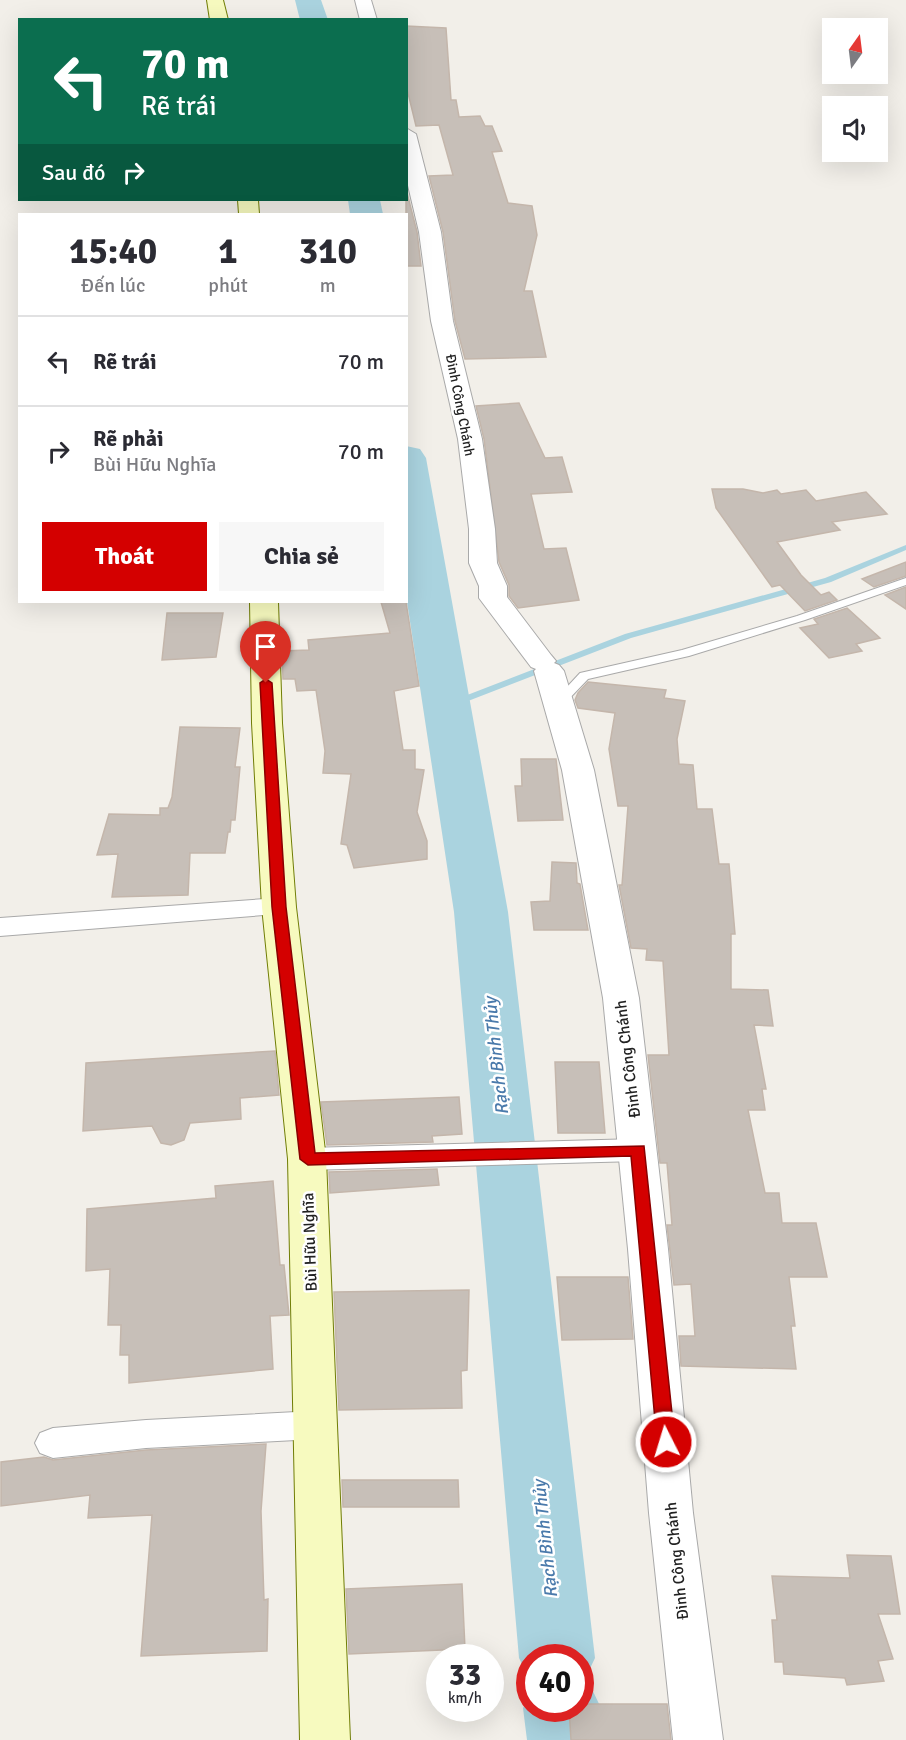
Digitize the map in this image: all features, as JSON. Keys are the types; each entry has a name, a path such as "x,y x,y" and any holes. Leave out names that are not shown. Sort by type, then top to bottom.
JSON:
{"main road":[{"path":"214,0 218,18"},
{"name":"Bùi Hữu Nghĩa","path":"264,603 267,723 279,907 308,1159 325,1740"}],"street":[{"path":"363,0 368,18"},
{"name":"Đinh Công Chánh","path":"408,142 430,232 442,321 470,440 482,529 483,563 493,586 493,598 550,678 592,836 600,899 621,998 638,1150 671,1513 698,1740"},
{"path":"0,927 279,907"},
{"path":"308,1159 573,1154 638,1150"},
{"path":"53,1443 146,1434 315,1425"}],"lane":[{"path":"550,678 584,676 685,653 801,618 906,581"}],"building":[{"path":"408,26 446,28 451,100 456,100 459,117 480,116 485,126 492,126 502,151 492,152 508,203 532,206 537,235 524,291 532,291 546,357 465,359 455,321 443,232 429,176 453,175 439,125 416,126 408,93"},
{"path":"408,197 417,232 421,266 408,266 408,213 406,213"},
{"path":"519,403 545,458 562,457 572,492 531,494 544,549 566,548 579,600 518,608 509,596 509,585 499,562 484,439 476,406"},
{"path":"712,489 743,489 763,493 777,490 781,494 806,490 816,501 866,492 887,514 832,522 840,530 777,542 801,575 821,595 829,592 837,600 805,611 780,585 772,587 716,508"},
{"path":"906,562 906,576 874,587 862,579"},
{"path":"906,587 906,609 885,595"},
{"path":"381,603 406,603 419,686 394,691 403,750 415,750 415,769 424,770 417,812 427,841 427,859 354,868 347,845 341,844 351,774 323,773 325,751 316,690 297,691 295,679 283,679 282,651 309,650 308,640 390,633"},
{"path":"847,608 880,638 856,644 862,651 829,658 800,628 818,624 814,619"},
{"path":"167,613 223,613 216,657 162,660"},
{"path":"588,682 666,690 664,698 685,701 677,739 679,764 693,765 697,809 712,809 719,864 729,864 735,934 731,934 731,989 768,990 773,1026 754,1025 766,1089 762,1089 765,1110 748,1110 765,1193 779,1193 782,1223 816,1223 827,1277 789,1277 795,1326 791,1326 796,1369 681,1366 679,1336 695,1336 691,1284 674,1285 667,1225 672,1225 667,1163 660,1163 648,1055 669,1055 663,961 646,960 647,949 631,948 619,885 622,885 628,806 618,806 609,749 615,713 578,708 575,700"},
{"path":"180,727 240,728 235,767 240,767 235,820 231,820 225,853 190,853 188,895 112,897 118,854 97,855 109,814 160,815 160,808 168,808 172,797"},
{"path":"521,759 556,759 563,820 518,821 515,786 522,786"},
{"path":"552,862 576,863 577,883 580,884 588,930 534,930 531,902 550,901"},
{"path":"275,1051 279,1095 240,1098 241,1119 190,1123 184,1140 171,1145 161,1143 152,1126 83,1131 86,1063"},
{"path":"555,1062 599,1062 605,1133 558,1133"},
{"path":"459,1097 462,1134 432,1136 433,1142 327,1145 321,1102"},
{"path":"437,1169 439,1185 330,1193 329,1172"},
{"path":"273,1181 280,1265 284,1265 289,1315 270,1316 273,1369 129,1383 129,1355 120,1355 121,1325 108,1325 110,1269 86,1271 87,1209 216,1198 215,1186"},
{"path":"557,1277 628,1277 633,1339 562,1340"},
{"path":"469,1290 467,1370 461,1371 462,1408 339,1410 334,1292"},
{"path":"266,1444 261,1511 264,1600 268,1599 267,1651 141,1656 152,1515 88,1518 90,1495 1,1506 1,1462 44,1457 53,1460 146,1450"},
{"path":"342,1480 458,1480 459,1507 343,1507"},
{"path":"847,1555 891,1556 900,1614 878,1614 893,1659 878,1661 884,1681 847,1685 845,1678 784,1674 783,1662 775,1662 772,1620 777,1620 772,1576 850,1578"},
{"path":"462,1584 465,1644 426,1644 426,1651 349,1654 346,1589"},
{"path":"594,1704 667,1704 671,1740 571,1740 570,1722 594,1722"}],"waterway":[{"name":"Rạch Bình Thủy","path":"308,0 313,18"},
{"name":"Rạch Bình Thủy","path":"364,201 366,213"},
{"name":"Rạch Bình Thủy","path":"408,470 481,912 556,1644"},
{"path":"447,706 628,636 828,580 906,547"},
{"name":"Rạch Bình Thủy","path":"564,1722 566,1740"}],"route":[{"path":"266,683 279,907 308,1159 573,1154 638,1150 666,1442"}]}
